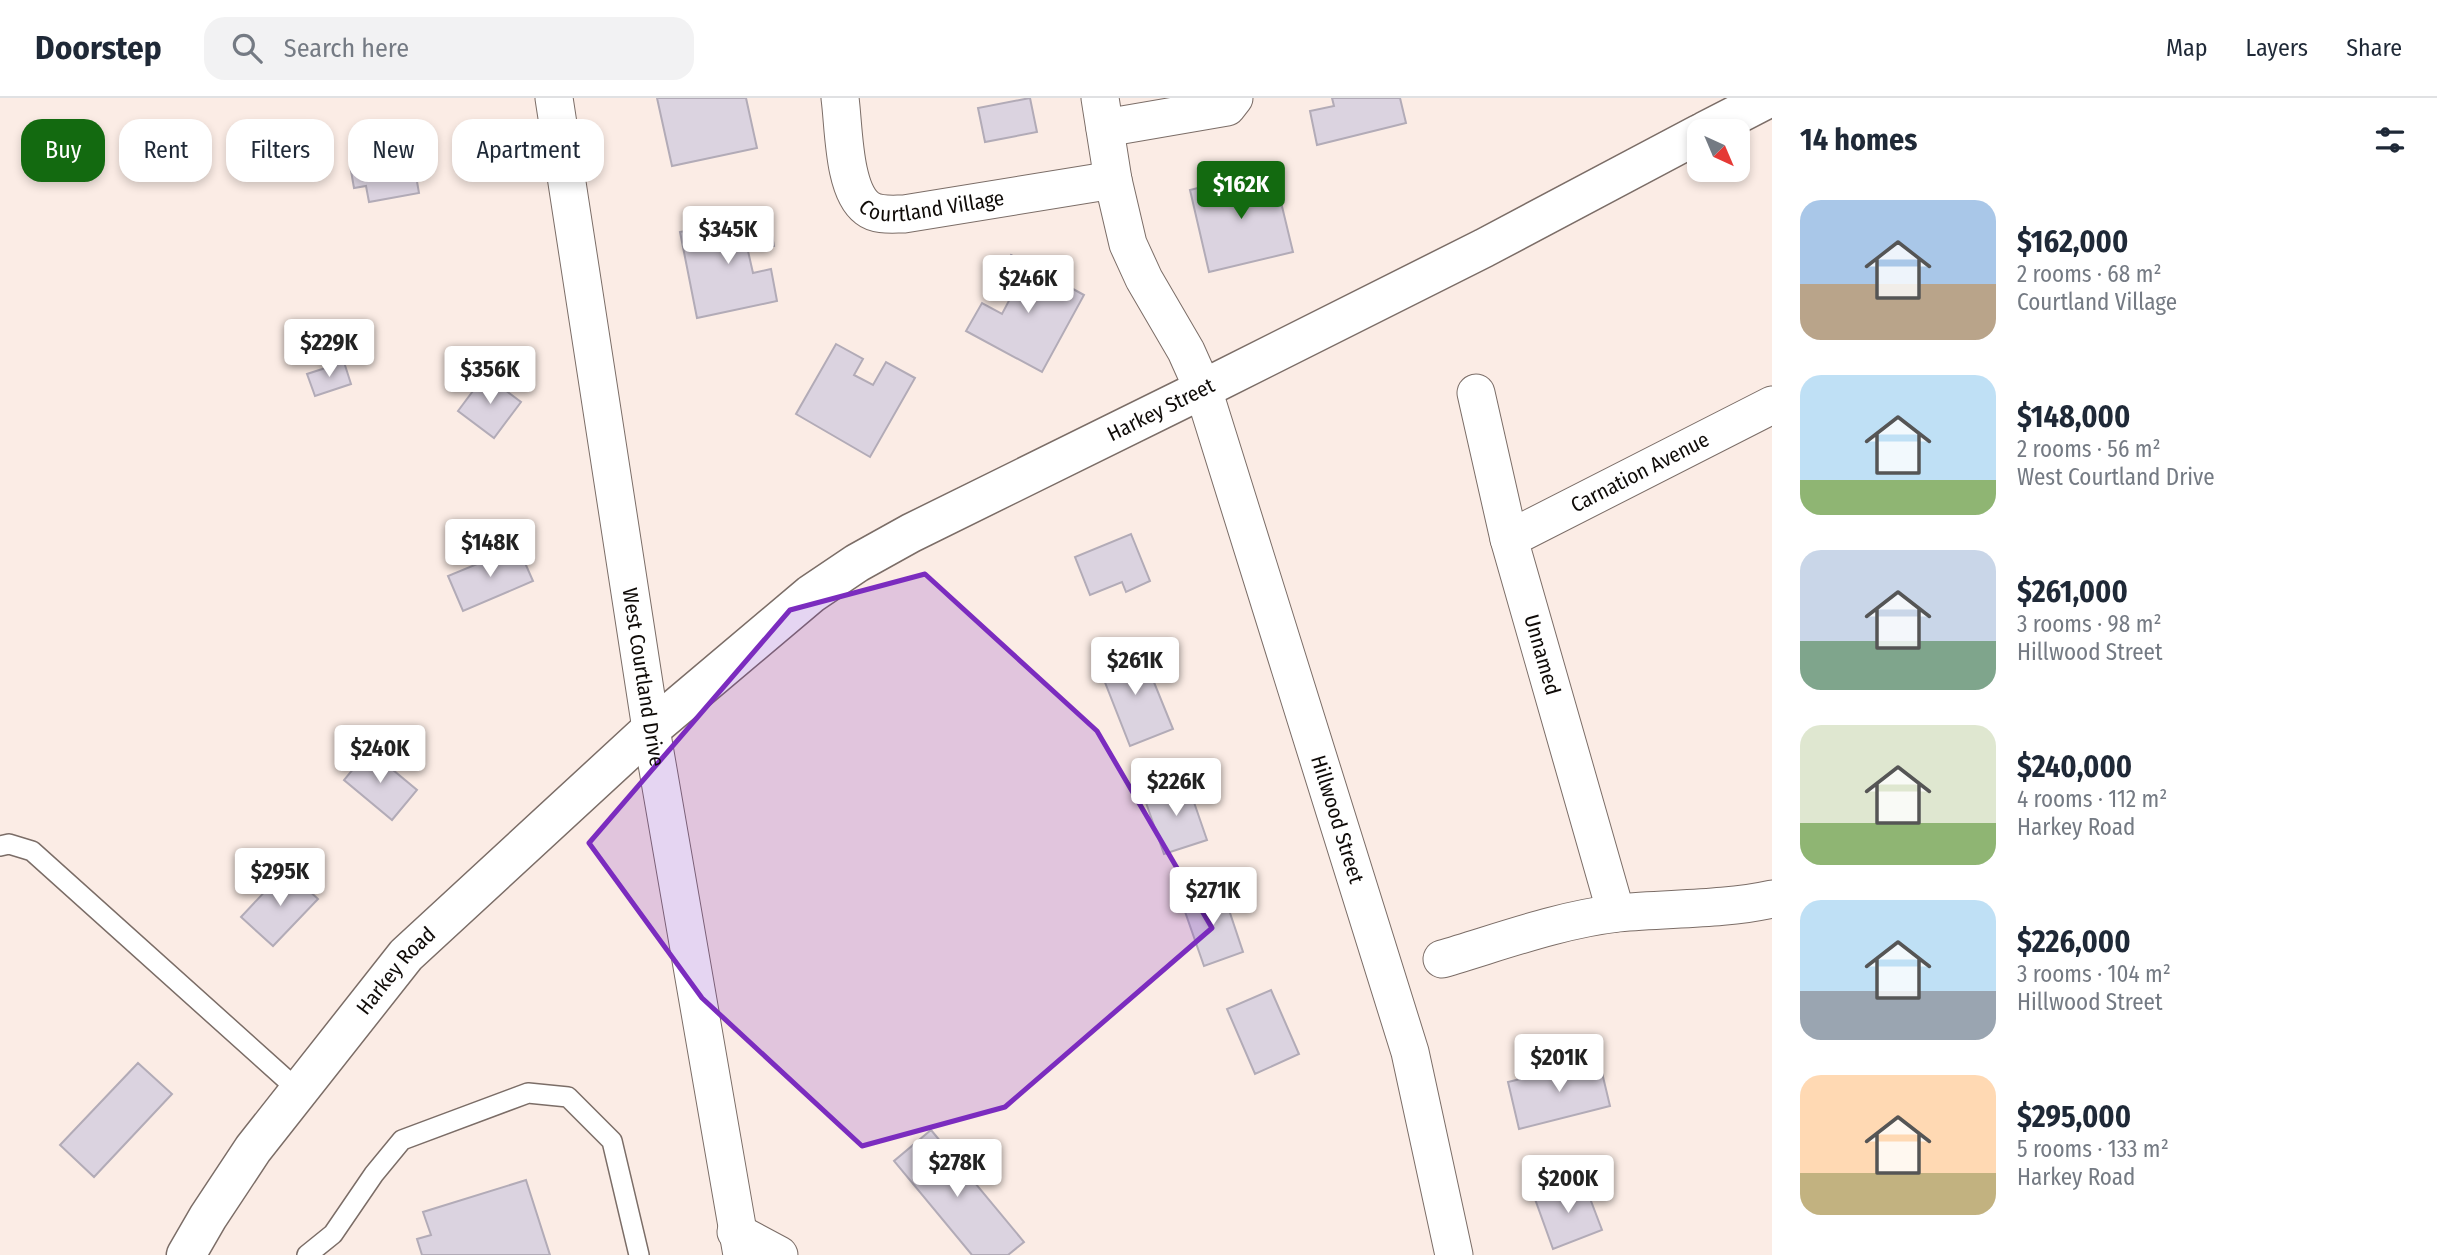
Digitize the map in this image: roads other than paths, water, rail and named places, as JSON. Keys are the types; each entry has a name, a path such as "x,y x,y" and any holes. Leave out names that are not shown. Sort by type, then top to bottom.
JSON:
{"street":[{"name":"West Courtland Drive","path":"554,98 651,729 739,1244"},
{"name":"Courtland Village","path":"840,98 850,181 867,208 882,215 904,214 1113,180"},
{"path":"1203,389 1186,351 1144,279 1128,244 1113,180 1103,113 1227,107 1234,98"},
{"path":"1728,119 1769,98"},
{"name":"Harkey Street","path":"651,729 811,594 858,563 911,533 1483,248 1687,140"},
{"name":"Hillwood Street","path":"1203,389 1410,1052 1454,1255"},
{"name":"Unnamed","path":"1476,393 1509,539 1616,914"},
{"name":"Carnation Avenue","path":"1509,539 1772,405"},
{"name":"Harkey Road","path":"186,1255 245,1160 406,955 651,729"},
{"path":"1442,959 1553,925 1616,914 1749,904 1772,899"},
{"path":"739,1244 779,1255"}],"lane":[{"path":"0,846 9,844 32,851 298,1090"},
{"path":"307,1255 333,1234 374,1174 402,1140 528,1093 568,1097 612,1141 639,1255"}]}
